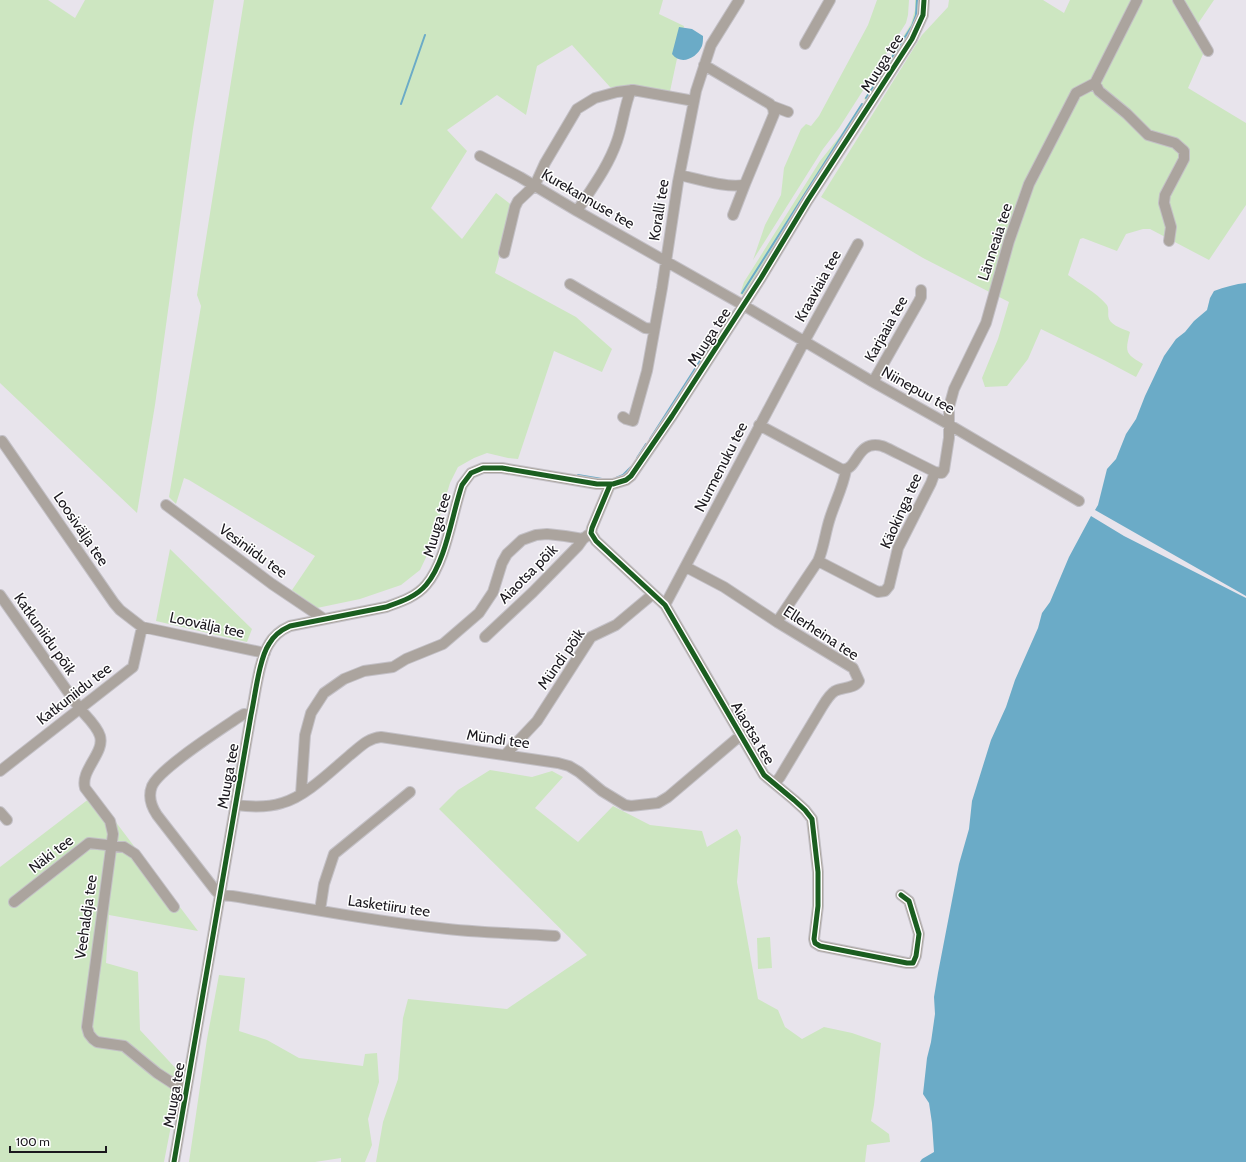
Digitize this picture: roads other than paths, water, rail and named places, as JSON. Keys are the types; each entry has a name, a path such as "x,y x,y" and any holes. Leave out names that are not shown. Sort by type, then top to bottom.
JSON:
{"street":[{"name":"Koralli tee","path":"623,417 633,421 647,371 680,175 694,101 704,65 711,45 739,0"},
{"path":"806,44 830,0"},
{"name":"Muuga tee","path":"174,1162 251,715 268,645 277,633 290,626 386,607 412,596 426,586 437,570 462,485 471,473 476,470 483,468 502,468 610,485 626,480 636,470 912,40 923,15 924,0"},
{"path":"1137,0 1095,83 1099,91 1127,114 1148,135 1175,143 1184,151 1184,159 1165,195 1164,203 1171,227 1169,241"},
{"path":"1178,0 1208,51"},
{"path":"704,65 772,106 788,112"},
{"name":"Länneaia tee","path":"948,424 949,407 954,389 986,323 1009,241 1029,184 1076,93 1095,83"},
{"path":"577,211 604,170 612,154 631,90"},
{"path":"504,253 518,201 534,185 578,109 595,98 631,90 694,101"},
{"path":"733,215 774,114 772,106"},
{"name":"Kurekannuse tee","path":"480,156 534,185 743,305"},
{"path":"680,175 730,185 745,184"},
{"name":"Kraaviaia tee","path":"804,342 858,244"},
{"path":"570,284 645,328 654,329"},
{"name":"Karjaaia tee","path":"873,382 919,301 921,297 921,290"},
{"name":"Niinepuu tee","path":"743,305 804,342 1080,501"},
{"name":"Nurmenuku tee","path":"665,605 804,342"},
{"name":"Käokinga tee","path":"818,561 878,592 885,591 889,586 898,548 931,483 935,472 942,473 944,470 949,438 948,424"},
{"path":"759,425 841,470 849,469 860,451 866,448 882,446 935,472"},
{"name":"Loosivälja tee","path":"2,441 114,603 120,610 142,627"},
{"path":"777,622 822,553 830,516 844,481 846,470"},
{"path":"301,794 305,735 311,713 324,693 344,679 364,671 393,667 406,659 443,644 479,613 493,592 502,564 507,554 522,540 536,535 547,534 587,536 592,528 610,485"},
{"name":"Vesiniidu tee","path":"166,505 272,584 324,619"},
{"name":"Aiaotsa tee","path":"587,536 596,541 665,605 764,775 805,810 812,819 818,872 818,906 814,939 815,943 820,946 900,962 913,963 916,956 919,934 909,901 901,895"},
{"name":"Aiaotsa põik","path":"485,637 538,587 587,536"},
{"name":"Ellerheina tee","path":"686,567 724,587 777,622 853,668 860,681 854,685 834,692 828,698 775,783"},
{"name":"Mündi põik","path":"506,754 537,721 591,637 616,625 653,594"},
{"name":"Katkuniidu põik","path":"0,595 80,709"},
{"name":"Loovälja tee","path":"142,627 265,653"},
{"name":"Katkuniidu tee","path":"0,771 133,667 142,627"},
{"name":"Veehaldja tee","path":"80,709 95,726 101,737 100,747 85,776 85,788 110,821 113,834 87,1027 89,1034 97,1042 126,1047 157,1073 174,1084 187,1087"},
{"path":"220,895 157,815 150,799 151,791 153,784 160,774 239,717 244,714 251,715"},
{"name":"Mündi tee","path":"236,805 252,807 275,805 287,802 301,794 362,746 376,738 390,738 481,752 506,754 558,763 569,766 579,772 602,791 625,805 631,806 658,803 668,797 741,735"},
{"path":"320,910 324,884 334,854 410,792"},
{"path":"0,812 7,820"},
{"name":"Näki tee","path":"14,902 89,843 124,847 135,854 174,907"},
{"name":"Lasketiiru tee","path":"220,895 320,910 367,919 441,928 555,936"}],"water":[{"path":"679,27 692,29 703,36 700,50 693,57 684,60 676,58 672,54"},
{"path":"1246,283 1246,596 1095,510 1098,505 1107,469 1116,459 1126,434 1136,419 1164,356 1176,339 1207,310 1210,298 1214,291"},
{"path":"1091,516 1124,536 1246,598 1246,1162 920,1162 922,1159 934,1152 929,1103 923,1094 927,1058 935,1014 934,997 938,973 959,864 969,829 972,801 991,740 1038,628 1042,613 1050,602 1069,557"}],"waterway":[{"path":"866,98 912,26 916,15 917,0"},
{"path":"401,104 425,35"},
{"path":"742,293 862,104"},
{"path":"650,439 716,336"},
{"path":"637,458 646,444"},
{"path":"616,478 623,475 631,467"},
{"path":"578,475 602,479"}]}
